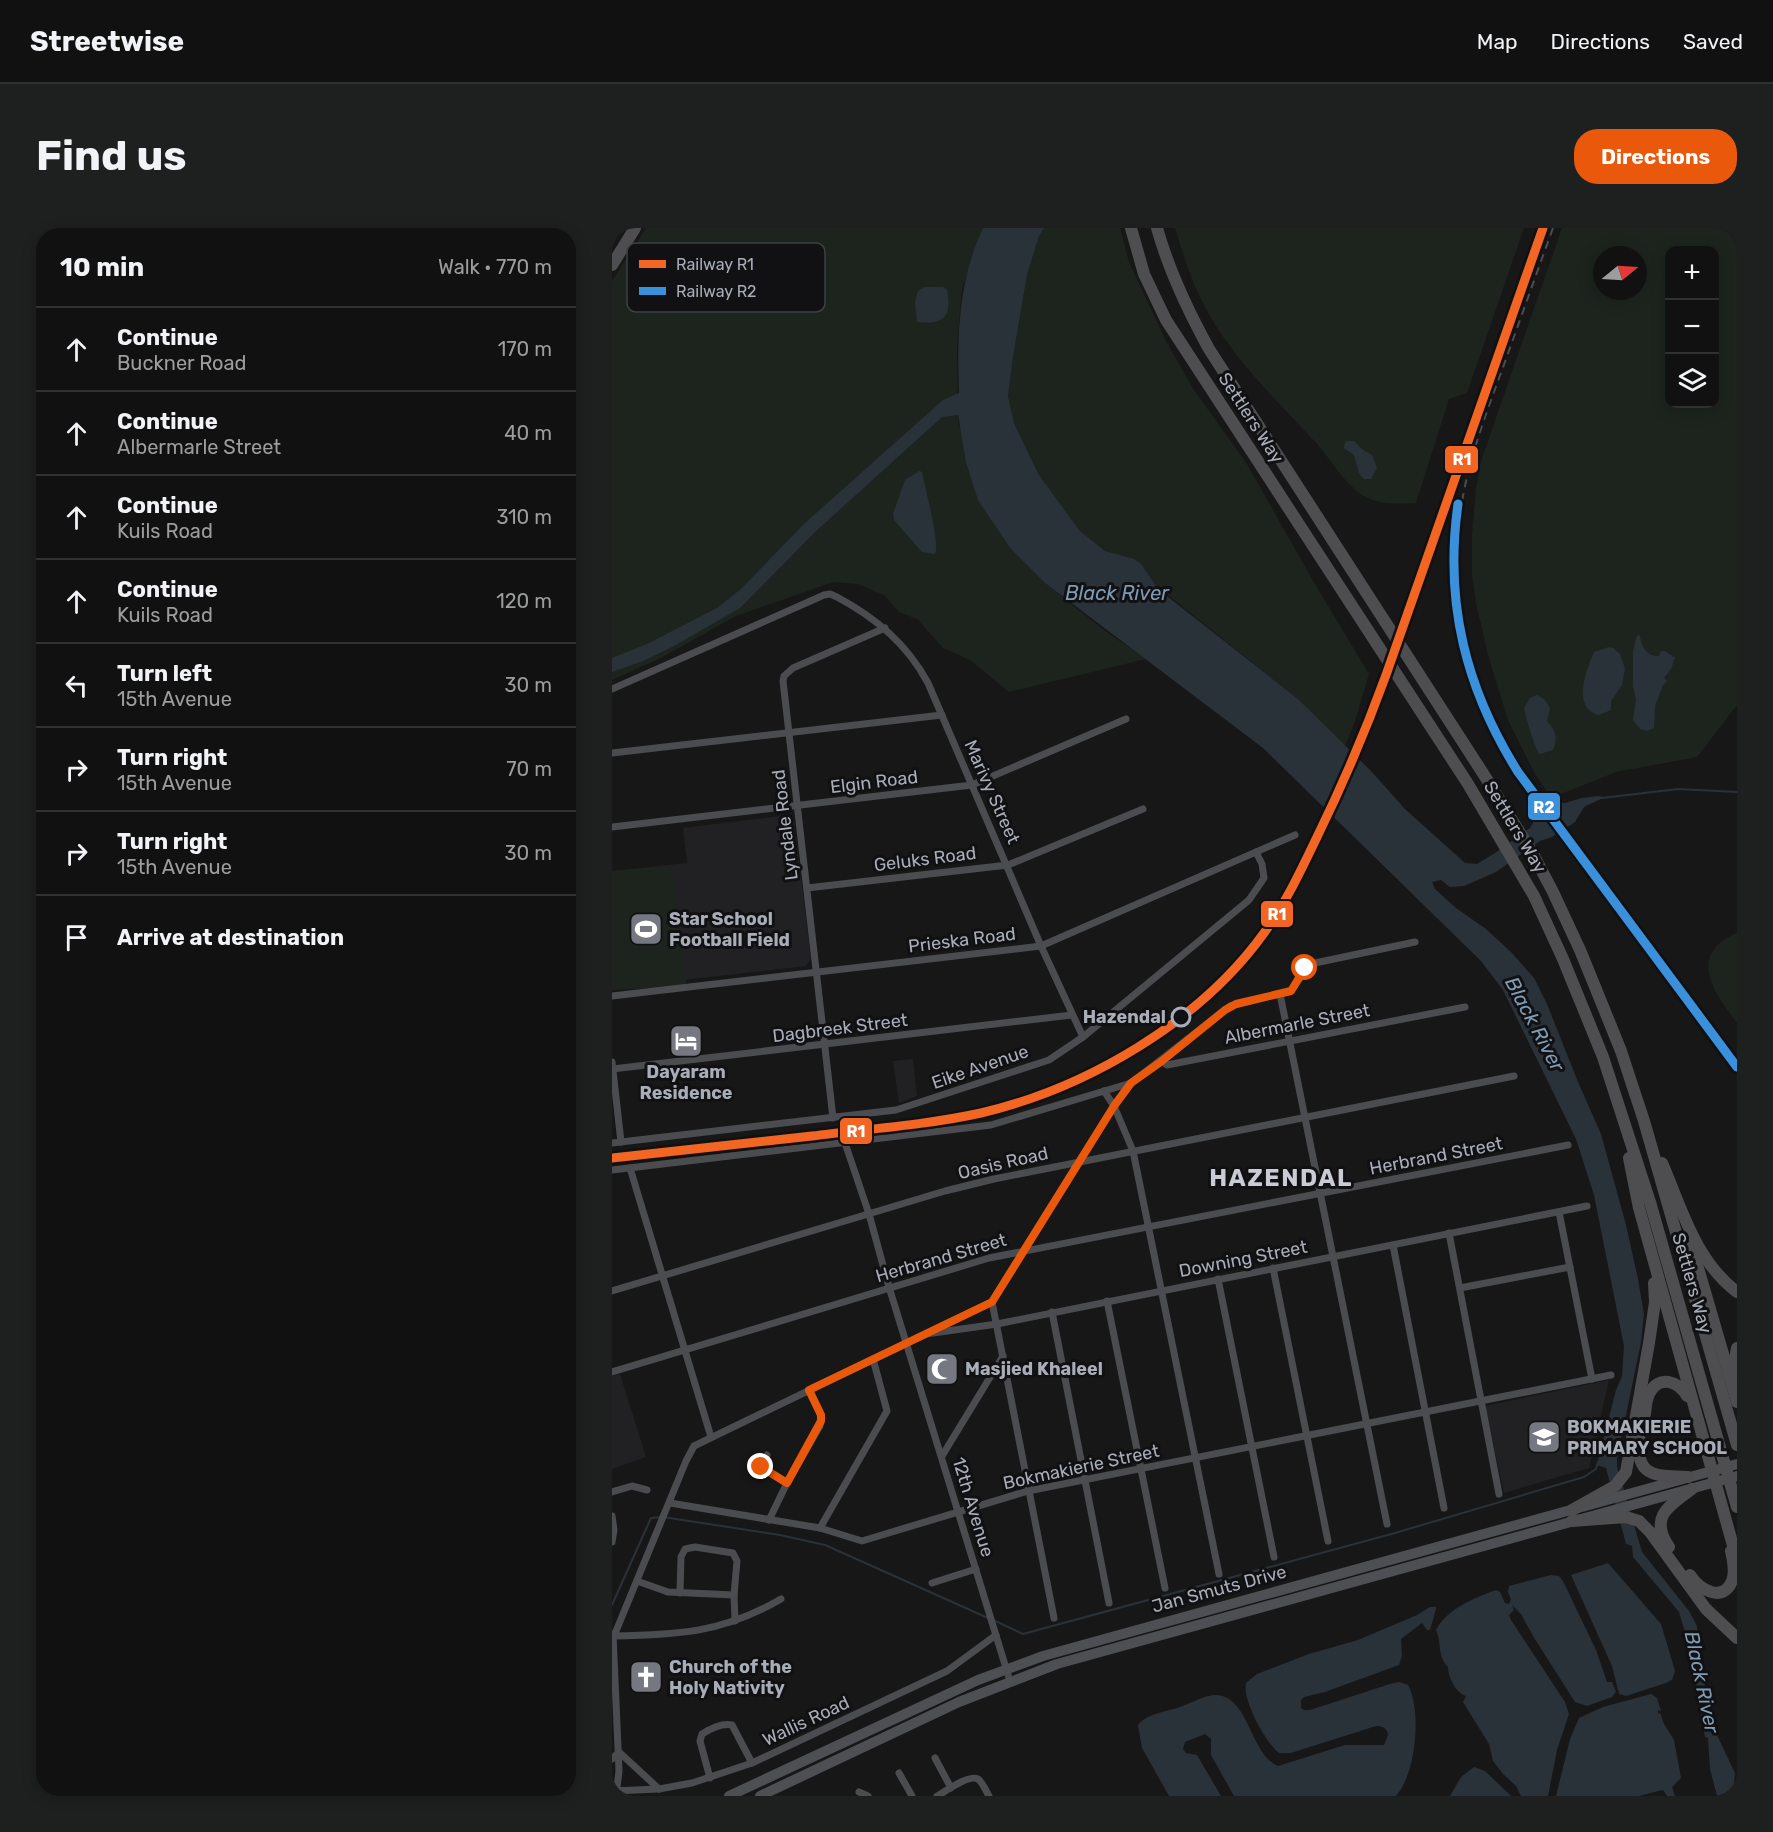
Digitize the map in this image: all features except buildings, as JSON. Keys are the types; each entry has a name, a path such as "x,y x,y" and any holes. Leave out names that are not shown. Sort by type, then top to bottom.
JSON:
{"highway":[{"path":"612,265 635,228"},
{"name":"Settlers Way","path":"1131,228 1144,274 1166,320 1496,829 1551,930 1603,1057 1650,1202 1737,1507"},
{"name":"Settlers Way","path":"1157,228 1169,268 1209,349 1512,820 1553,892 1580,950 1621,1051 1644,1121 1737,1444"},
{"path":"1644,1121 1702,1255 1719,1277 1737,1292"},
{"path":"1626,1131 1633,1179 1652,1258 1737,1560"},
{"path":"1683,1214 1737,1402"},
{"path":"1611,1505 1624,1476 1631,1452 1654,1309 1652,1258"},
{"path":"1737,1348 1734,1364 1737,1387"},
{"path":"1694,1411 1679,1385 1668,1382 1658,1384 1648,1396 1639,1448 1640,1460 1647,1471 1695,1482"},
{"path":"1695,1482 1666,1510 1661,1520 1661,1531 1666,1542 1695,1583 1706,1591 1714,1593 1723,1591 1733,1580 1728,1529"},
{"path":"1572,1516 1611,1505"},
{"path":"1572,1516 1611,1505 1634,1519 1650,1532 1706,1610 1737,1638"}],"main road":[{"path":"1695,1482 1737,1464"},
{"path":"1611,1505 1695,1482 1737,1476"},
{"name":"Jan Smuts Drive","path":"729,1796 1006,1669 1068,1648 1572,1516"},
{"name":"Jan Smuts Drive","path":"760,1796 959,1702 1068,1661 1572,1516"}],"street":[{"name":"Marivy Street","path":"612,689 812,599 830,594 847,602 885,628 906,649 920,668 1083,1037"},
{"name":"Lyndale Road","path":"833,1118 783,681 793,668 885,628"},
{"path":"612,753 942,715"},
{"name":"Elgin Road","path":"612,827 972,785 1126,719"},
{"name":"Geluks Road","path":"807,888 1008,865 1143,809"},
{"name":"Prieska Road","path":"612,996 1041,946 1296,836"},
{"name":"Eike Avenue","path":"612,1143 896,1110 1049,1060 1083,1037 1249,900 1264,878 1262,864 1256,852"},
{"path":"926,1334 992,1302 1114,1106 1131,1083 1230,1006 1291,991 1305,968 1316,962 1415,942"},
{"path":"1280,994 1387,1524"},
{"name":"Albermarle Street","path":"1162,1061 1167,1065 1465,1007"},
{"name":"Dagbreek Street","path":"612,1067 825,1045 1072,1015"},
{"path":"612,1067 621,1142"},
{"name":"Oasis Road","path":"612,1291 945,1191 1080,1161 1514,1076"},
{"path":"612,1170 975,1128 1131,1083"},
{"path":"1104,1091 1114,1106 1133,1151 1219,1574"},
{"name":"12th Avenue","path":"845,1143 869,1214 1010,1681"},
{"name":"Herbrand Street","path":"612,1372 890,1287 1026,1250 1568,1145"},
{"path":"630,1168 711,1437"},
{"name":"Downing Street","path":"670,1503 690,1452 696,1445 926,1334 997,1324 1587,1206"},
{"path":"1559,1212 1592,1379"},
{"path":"1449,1233 1499,1494"},
{"path":"1393,1245 1444,1508"},
{"path":"1460,1288 1570,1267"},
{"path":"1273,1268 1328,1540"},
{"path":"1218,1279 1274,1557"},
{"path":"1107,1301 1165,1588"},
{"path":"992,1302 1054,1618"},
{"path":"1052,1312 1109,1603"},
{"path":"942,1456 1003,1356"},
{"path":"820,1528 887,1411 873,1359"},
{"name":"Bokmakierie Street","path":"670,1503 820,1528 862,1541 1028,1491 1611,1375"},
{"path":"769,1520 821,1421 821,1415 809,1390"},
{"path":"767,1455 759,1470 787,1483"},
{"path":"612,1492 632,1486 646,1490"},
{"path":"619,1793 613,1634 670,1503"},
{"path":"612,1516 612,1542"},
{"path":"680,1593 682,1553 687,1547 695,1546 731,1552 737,1561 734,1595 735,1621"},
{"path":"932,1583 976,1569"},
{"path":"637,1581 659,1590 734,1595"},
{"path":"613,1634 680,1634 735,1621 781,1599"},
{"name":"Wallis Road","path":"619,1793 659,1789 710,1778 752,1763 946,1671 959,1664 983,1642 996,1635"},
{"path":"710,1778 700,1741 702,1734 714,1728 727,1724 732,1725 752,1763"},
{"path":"612,1759 619,1752"},
{"path":"619,1752 659,1789"},
{"path":"935,1758 951,1788"},
{"path":"899,1773 912,1796"},
{"path":"937,1796 969,1778 975,1778 980,1781 989,1796"},
{"path":"859,1792 868,1796"}],"shaded area":[{"path":"646,228 983,228 962,289 957,347 958,423 1011,549 1045,583 1104,630 1146,659 1009,692 970,660 943,648 917,619 899,612 884,595 858,584 833,582 736,616 659,659 612,680 612,281 627,258 627,312 825,312 825,243 636,243"},
{"path":"1044,228 1120,228 1129,262 1166,341 1192,387 1247,464 1369,674 1345,746 1298,699 1119,556 1105,551 1080,531 1039,475 1014,423 1008,396 1027,275 1039,236"},
{"path":"1175,228 1524,228 1467,393 1449,399 1416,503 1395,504 1368,498 1355,490 1343,478 1317,444 1239,359 1213,321 1190,274"},
{"path":"1562,228 1737,228 1737,705 1697,757 1616,772 1551,798 1534,772 1508,720 1488,655 1472,574 1472,534 1481,461"},
{"path":"789,815 794,820 811,959 806,966 612,987 612,871 687,863 683,828"},
{"name":"Star School Football Field","path":"671,866 687,987 612,990 612,871"},
{"path":"1737,933 1737,1023 1713,987 1709,975 1709,963 1712,952 1721,942"},
{"path":"913,1059 917,1096 899,1103 893,1061"},
{"path":"620,1374 646,1457 612,1469 612,1376"},
{"name":"BOKMAKIERIE PRIMARY SCHOOL","path":"1609,1380 1589,1468 1504,1493 1485,1406"}],"water":[{"name":"Black River","path":"983,228 1044,228 1039,236 1027,275 1008,396 1014,423 1039,475 1080,531 1105,551 1134,559 1141,564 1158,589 1298,699 1371,771 1405,809 1465,863 1477,864 1495,853 1530,828 1537,816 1556,802 1565,803 1582,798 1605,797 1584,807 1575,822 1552,837 1540,841 1496,872 1464,886 1450,887 1441,880 1432,882 1435,889 1456,908 1486,929 1511,952 1534,978 1601,1134 1626,1225 1644,1314 1641,1342 1617,1467 1642,1552 1689,1611 1697,1626 1702,1671 1716,1733 1735,1773 1734,1783 1737,1796 1717,1796 1710,1769 1708,1738 1705,1737 1690,1649 1679,1612 1633,1557 1632,1546 1626,1544 1606,1468 1597,1465 1616,1390 1622,1376 1624,1346 1594,1195 1576,1139 1503,990 1481,961 1263,748 1045,583 1011,549 978,500 966,462 958,415 942,417 815,532 740,608 674,646 643,661 612,672 612,658 647,644 717,608 741,589 805,523 943,400 959,393 958,350 961,309 968,268"},
{"path":"925,287 943,287 947,290 947,313 940,320 917,322 915,302 918,291"},
{"path":"1347,441 1354,441 1372,455 1377,468 1371,479 1364,479 1359,473 1354,455 1344,448"},
{"path":"919,471 922,472 936,538 935,554 922,552 894,520 893,514 905,480"},
{"path":"1637,635 1640,636 1645,650 1651,655 1659,656 1661,651 1665,651 1675,658 1664,678 1667,681 1663,685 1655,706 1654,728 1647,731 1640,729 1633,720 1636,699 1633,686 1633,651"},
{"path":"1609,647 1620,654 1625,669 1622,685 1611,701 1611,710 1599,715 1590,711 1585,704 1583,687 1594,652"},
{"path":"1537,695 1544,699 1550,708 1547,721 1556,738 1553,750 1540,754 1533,740 1524,708 1530,698"},
{"path":"1608,1563 1661,1624 1675,1671 1672,1680 1626,1696 1619,1694 1612,1666 1571,1575"},
{"path":"1551,1575 1559,1576 1563,1581 1596,1650 1607,1682 1612,1682 1616,1692 1612,1697 1587,1706 1575,1702 1521,1614 1512,1605 1514,1610 1509,1615 1511,1620 1565,1702 1569,1714 1557,1750 1548,1796 1521,1796 1516,1786 1493,1761 1489,1744 1463,1702 1466,1696 1459,1692 1453,1684 1448,1667 1442,1658 1436,1630 1454,1610 1470,1601 1496,1590 1500,1592 1505,1603 1509,1604 1511,1599 1508,1592 1509,1586"},
{"path":"1430,1607 1436,1607 1436,1609 1430,1630 1427,1630 1422,1623 1401,1639 1402,1656 1399,1665 1325,1692 1304,1697 1301,1700 1301,1708 1310,1710 1390,1684 1399,1682 1408,1685 1415,1710 1415,1742 1408,1773 1396,1796 1234,1796 1211,1755 1211,1739 1205,1734 1185,1742 1183,1749 1186,1753 1197,1755 1221,1796 1169,1796 1142,1748 1138,1725 1152,1716 1207,1696 1216,1695 1227,1698 1236,1705 1261,1750 1278,1766 1345,1745 1384,1745 1388,1735 1387,1731 1383,1727 1376,1726 1291,1753 1279,1753 1256,1721 1248,1700 1246,1683 1257,1674 1309,1654 1358,1640 1417,1615"},
{"path":"1651,1694 1657,1698 1661,1711 1658,1710 1658,1714 1660,1713 1674,1740 1681,1778 1672,1787 1675,1796 1667,1796 1663,1790 1639,1796 1556,1796 1570,1739 1579,1718 1603,1707"},
{"path":"1474,1767 1485,1771 1511,1796 1450,1796 1461,1777"}],"waterway":[{"path":"1602,798 1678,789 1737,792"},
{"path":"993,1620 1023,1634 1395,1533 1584,1477 1596,1469 1598,1462"},
{"path":"612,1605 651,1518 663,1517 780,1535 825,1545 988,1618"}],"railway":[{"path":"1553,228 1485,417 1466,480 1458,531 1460,601 1466,635 1474,668 1486,701 1517,763 1737,1061"}],"rail line":[{"name":"R1","path":"612,1158 918,1124 981,1113 1021,1102 1100,1069 1138,1047 1208,995 1238,965 1272,922 1299,874 1345,777 1386,675 1543,228"},
{"name":"R2","path":"1458,504 1454,541 1454,576 1463,644 1472,677 1500,741 1518,772 1737,1067"}],"place":[{"name":"Star School Football Field","path":"646,929"},
{"name":"Hazendal","path":"1181,1017"},
{"name":"Dayaram Residence","path":"686,1041"},
{"name":"Masjied Khaleel","path":"942,1369"},
{"name":"BOKMAKIERIE PRIMARY SCHOOL","path":"1544,1437"},
{"name":"Church of the Holy Nativity","path":"646,1677"}],"district":[{"name":"HAZENDAL","path":"1281,1178"}],"route":[{"path":"761,1467 787,1483 820,1426 821,1415 809,1390 992,1302 1114,1106 1131,1083 1230,1006 1291,991 1305,968"}]}
